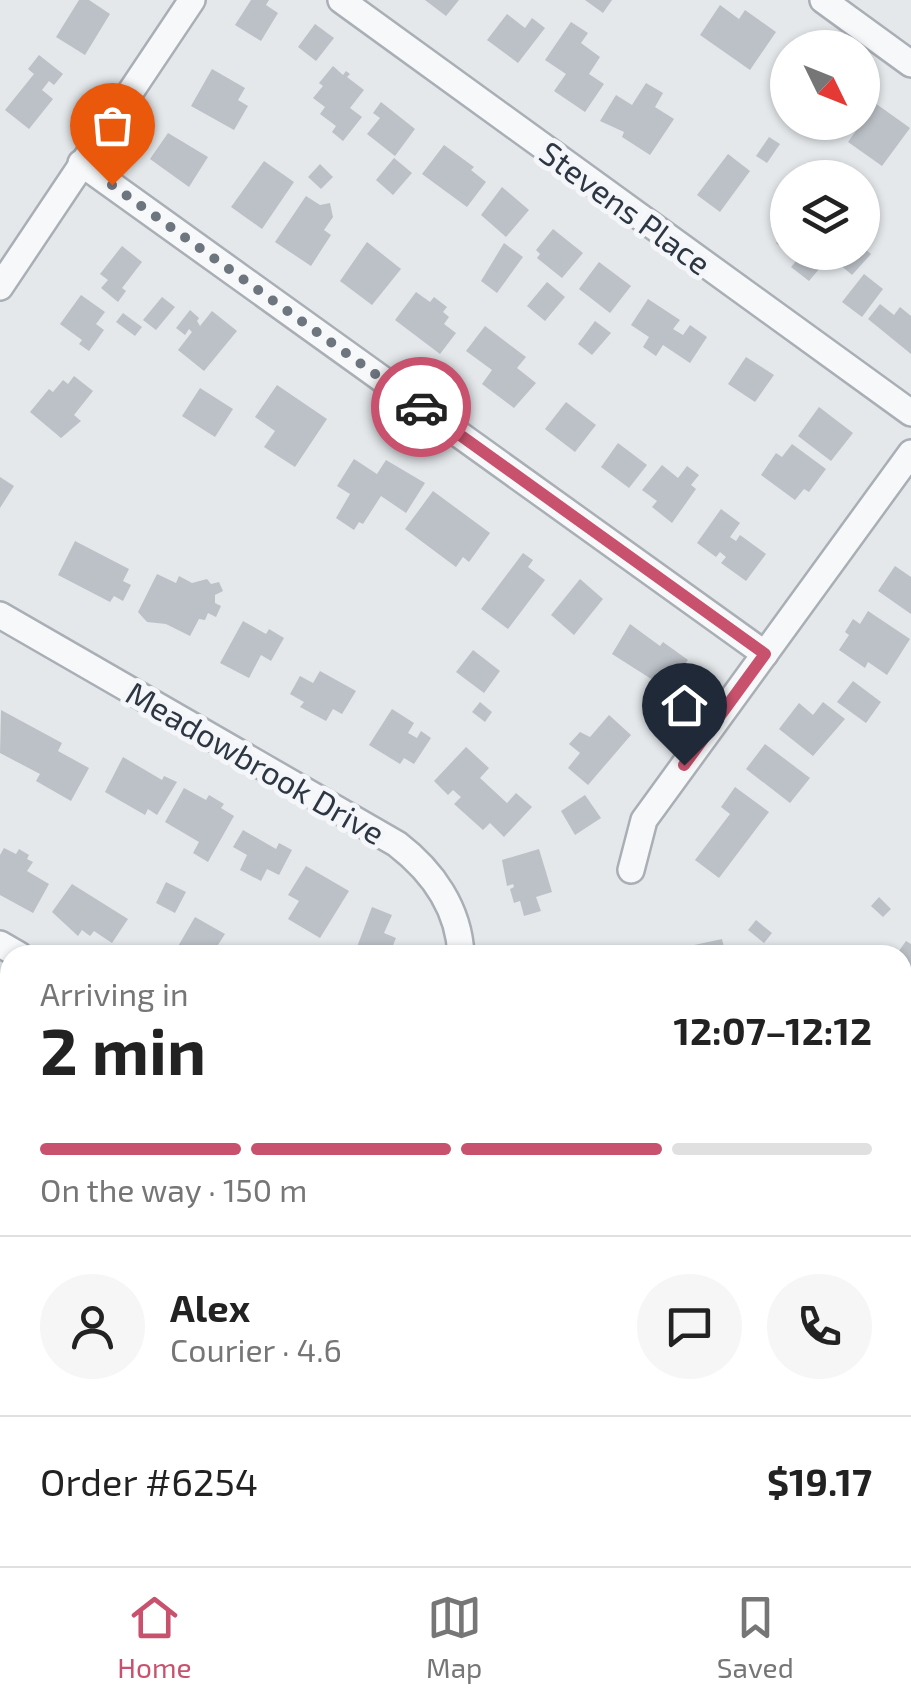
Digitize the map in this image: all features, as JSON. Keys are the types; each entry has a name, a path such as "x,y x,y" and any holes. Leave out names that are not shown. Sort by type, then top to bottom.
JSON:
{"street":[{"path":"0,287 192,0"},
{"name":"Stevens Place","path":"341,0 911,413"},
{"path":"823,0 911,64"},
{"path":"82,162 765,654"},
{"path":"632,870 644,820 911,453"},
{"name":"Meadowbrook Drive","path":"0,615 397,844 436,880 454,921 459,945"}],"building":[{"path":"79,0 89,0 110,14 85,55 56,37"},
{"path":"251,0 269,0 266,5 278,13 261,41 235,25"},
{"path":"425,0 459,0 446,16"},
{"path":"585,0 612,0 603,13"},
{"path":"720,5 739,19 745,10 773,30 750,70 700,35"},
{"path":"507,14 525,28 532,18 545,28 518,63 487,40"},
{"path":"571,22 588,33 581,43 600,57 589,74 604,84 585,112 554,91 566,74 545,60"},
{"path":"315,24 334,38 316,61 298,47"},
{"path":"39,55 63,74 54,85 49,81 42,90 53,99 29,129 5,110 34,74 28,69"},
{"path":"333,66 343,75 346,71 350,74 347,77 364,90 350,108 362,117 343,141 332,132 336,126 320,114 325,107 313,98"},
{"path":"212,69 245,88 238,100 248,106 234,130 191,106"},
{"path":"646,83 663,93 655,107 674,119 650,155 622,137 624,132 600,121 616,95 632,105"},
{"path":"381,102 415,129 395,156 367,134 380,118 373,113"},
{"path":"880,107 910,128 882,166 880,160 874,160 848,142 880,140"},
{"path":"168,133 208,157 189,187 150,159"},
{"path":"769,137 780,144 767,163 756,156"},
{"path":"444,145 474,167 471,170 486,182 467,207 422,174"},
{"path":"728,154 750,171 720,212 697,195"},
{"path":"394,158 412,173 393,195 376,180"},
{"path":"264,161 294,182 262,229 231,207"},
{"path":"320,164 333,177 321,189 308,177"},
{"path":"502,187 529,210 506,237 481,215"},
{"path":"306,196 320,205 330,203 333,217 324,230 331,235 311,266 275,242"},
{"path":"553,229 583,253 562,278 537,258 540,254 536,250"},
{"path":"367,242 401,269 372,305 340,281"},
{"path":"504,243 523,257 497,293 481,281"},
{"path":"122,246 142,262 122,288 126,291 118,302 101,288 108,280 100,274"},
{"path":"599,262 631,286 610,313 579,289"},
{"path":"795,270 818,270 809,281"},
{"path":"864,274 883,289 862,317 842,302"},
{"path":"547,282 565,297 545,321 527,306"},
{"path":"416,292 430,302 434,297 447,307 443,312 449,317 444,324 456,333 440,354 395,320"},
{"path":"81,295 105,312 96,324 104,330 89,351 79,344 82,340 60,324"},
{"path":"162,297 175,307 156,330 143,320"},
{"path":"648,299 680,320 673,329 683,335 690,325 707,337 690,363 663,345 656,356 643,347 649,337 631,325"},
{"path":"880,304 894,315 900,307 911,316 911,354 868,319"},
{"path":"190,310 199,318 200,326 212,311 237,331 204,371 178,350 192,332 189,329 185,335 176,328"},
{"path":"123,313 142,327 135,336 116,322"},
{"path":"595,321 611,333 592,355 578,344"},
{"path":"485,326 526,357 517,368 536,383 514,408 482,384 492,370 466,351"},
{"path":"746,357 774,375 755,402 728,384"},
{"path":"74,376 93,391 74,415 81,421 61,438 30,412 49,389 53,392 63,380 68,384"},
{"path":"277,385 327,419 295,467 264,447 275,431 255,417"},
{"path":"200,388 233,409 215,437 182,416"},
{"path":"566,402 596,425 575,452 545,429"},
{"path":"819,407 853,433 831,461 798,436"},
{"path":"618,443 647,465 629,488 601,467"},
{"path":"792,444 826,469 809,492 804,489 795,500 761,475 776,453 782,457"},
{"path":"354,459 377,474 386,460 425,483 406,513 381,496 363,524 359,522 354,530 336,518 350,494 337,486"},
{"path":"662,465 678,478 687,466 699,475 691,485 696,489 672,523 652,507 657,501 642,490"},
{"path":"0,477 14,486 0,508"},
{"path":"433,491 490,533 469,562 463,557 456,567 405,529"},
{"path":"721,509 740,523 730,537 736,541 740,535 766,554 746,581 721,563 726,557 720,552 716,557 697,543"},
{"path":"75,541 129,569 123,581 131,585 123,601 114,596 110,602 58,575"},
{"path":"523,553 533,560 528,567 545,580 508,629 481,609"},
{"path":"895,566 911,577 911,614 878,591"},
{"path":"157,574 176,583 179,576 192,583 207,579 211,584 219,582 223,591 215,595 215,603 221,606 216,617 208,613 205,620 199,619 190,636 166,624 147,622 138,612"},
{"path":"580,579 603,599 574,635 551,615"},
{"path":"868,611 910,639 887,675 868,662 865,668 839,650 853,619 860,624"},
{"path":"243,621 266,634 269,629 284,638 271,661 261,655 249,678 220,663"},
{"path":"630,624 688,660 667,689 612,654"},
{"path":"473,650 500,671 484,693 456,672"},
{"path":"320,671 356,691 342,714 333,709 326,721 300,707 304,702 290,694 300,676 313,683"},
{"path":"853,681 881,702 866,723 837,702"},
{"path":"480,702 492,712 485,722 472,712"},
{"path":"823,702 845,719 813,756 779,729 799,703 813,715"},
{"path":"392,709 414,723 408,733 417,738 421,731 431,738 414,764 404,758 400,764 369,745"},
{"path":"1,710 62,743 58,751 89,768 71,801 36,781 40,774 0,753"},
{"path":"609,715 631,735 588,785 568,768 580,753 569,744 580,732 590,737"},
{"path":"765,744 810,778 790,803 746,769"},
{"path":"466,747 489,768 480,778 507,803 516,793 532,807 504,837 490,823 483,830 454,804 461,797 453,790 448,795 434,781"},
{"path":"123,757 162,780 164,776 177,782 157,815 148,809 145,815 105,792"},
{"path":"735,787 769,812 719,878 695,860 730,814 721,807"},
{"path":"184,788 206,800 209,795 234,816 208,862 193,853 199,842 165,822"},
{"path":"585,795 601,818 575,835 561,811"},
{"path":"243,830 276,849 279,843 292,850 279,875 267,869 261,881 240,870 247,855 233,847"},
{"path":"4,848 16,854 19,849 29,855 27,859 33,862 27,871 49,884 33,913 0,895 0,855"},
{"path":"539,849 552,892 536,897 541,911 524,916 520,901 514,903 510,889 513,884 507,886 502,860"},
{"path":"306,866 349,891 320,938 288,919 299,901 288,895"},
{"path":"166,882 186,892 175,913 156,903"},
{"path":"72,884 128,919 112,943 94,931 90,936 82,930 78,936 52,912"},
{"path":"879,897 891,909 883,917 871,906"},
{"path":"372,907 392,915 384,933 396,938 393,945 358,945"},
{"path":"195,917 225,934 218,945 179,945"},
{"path":"756,920 772,933 764,943 748,930"},
{"path":"722,939 724,945 694,945"}],"way so far":[{"path":"112,185 421,407"}],"route":[{"path":"421,407 765,654 684,765"}]}
